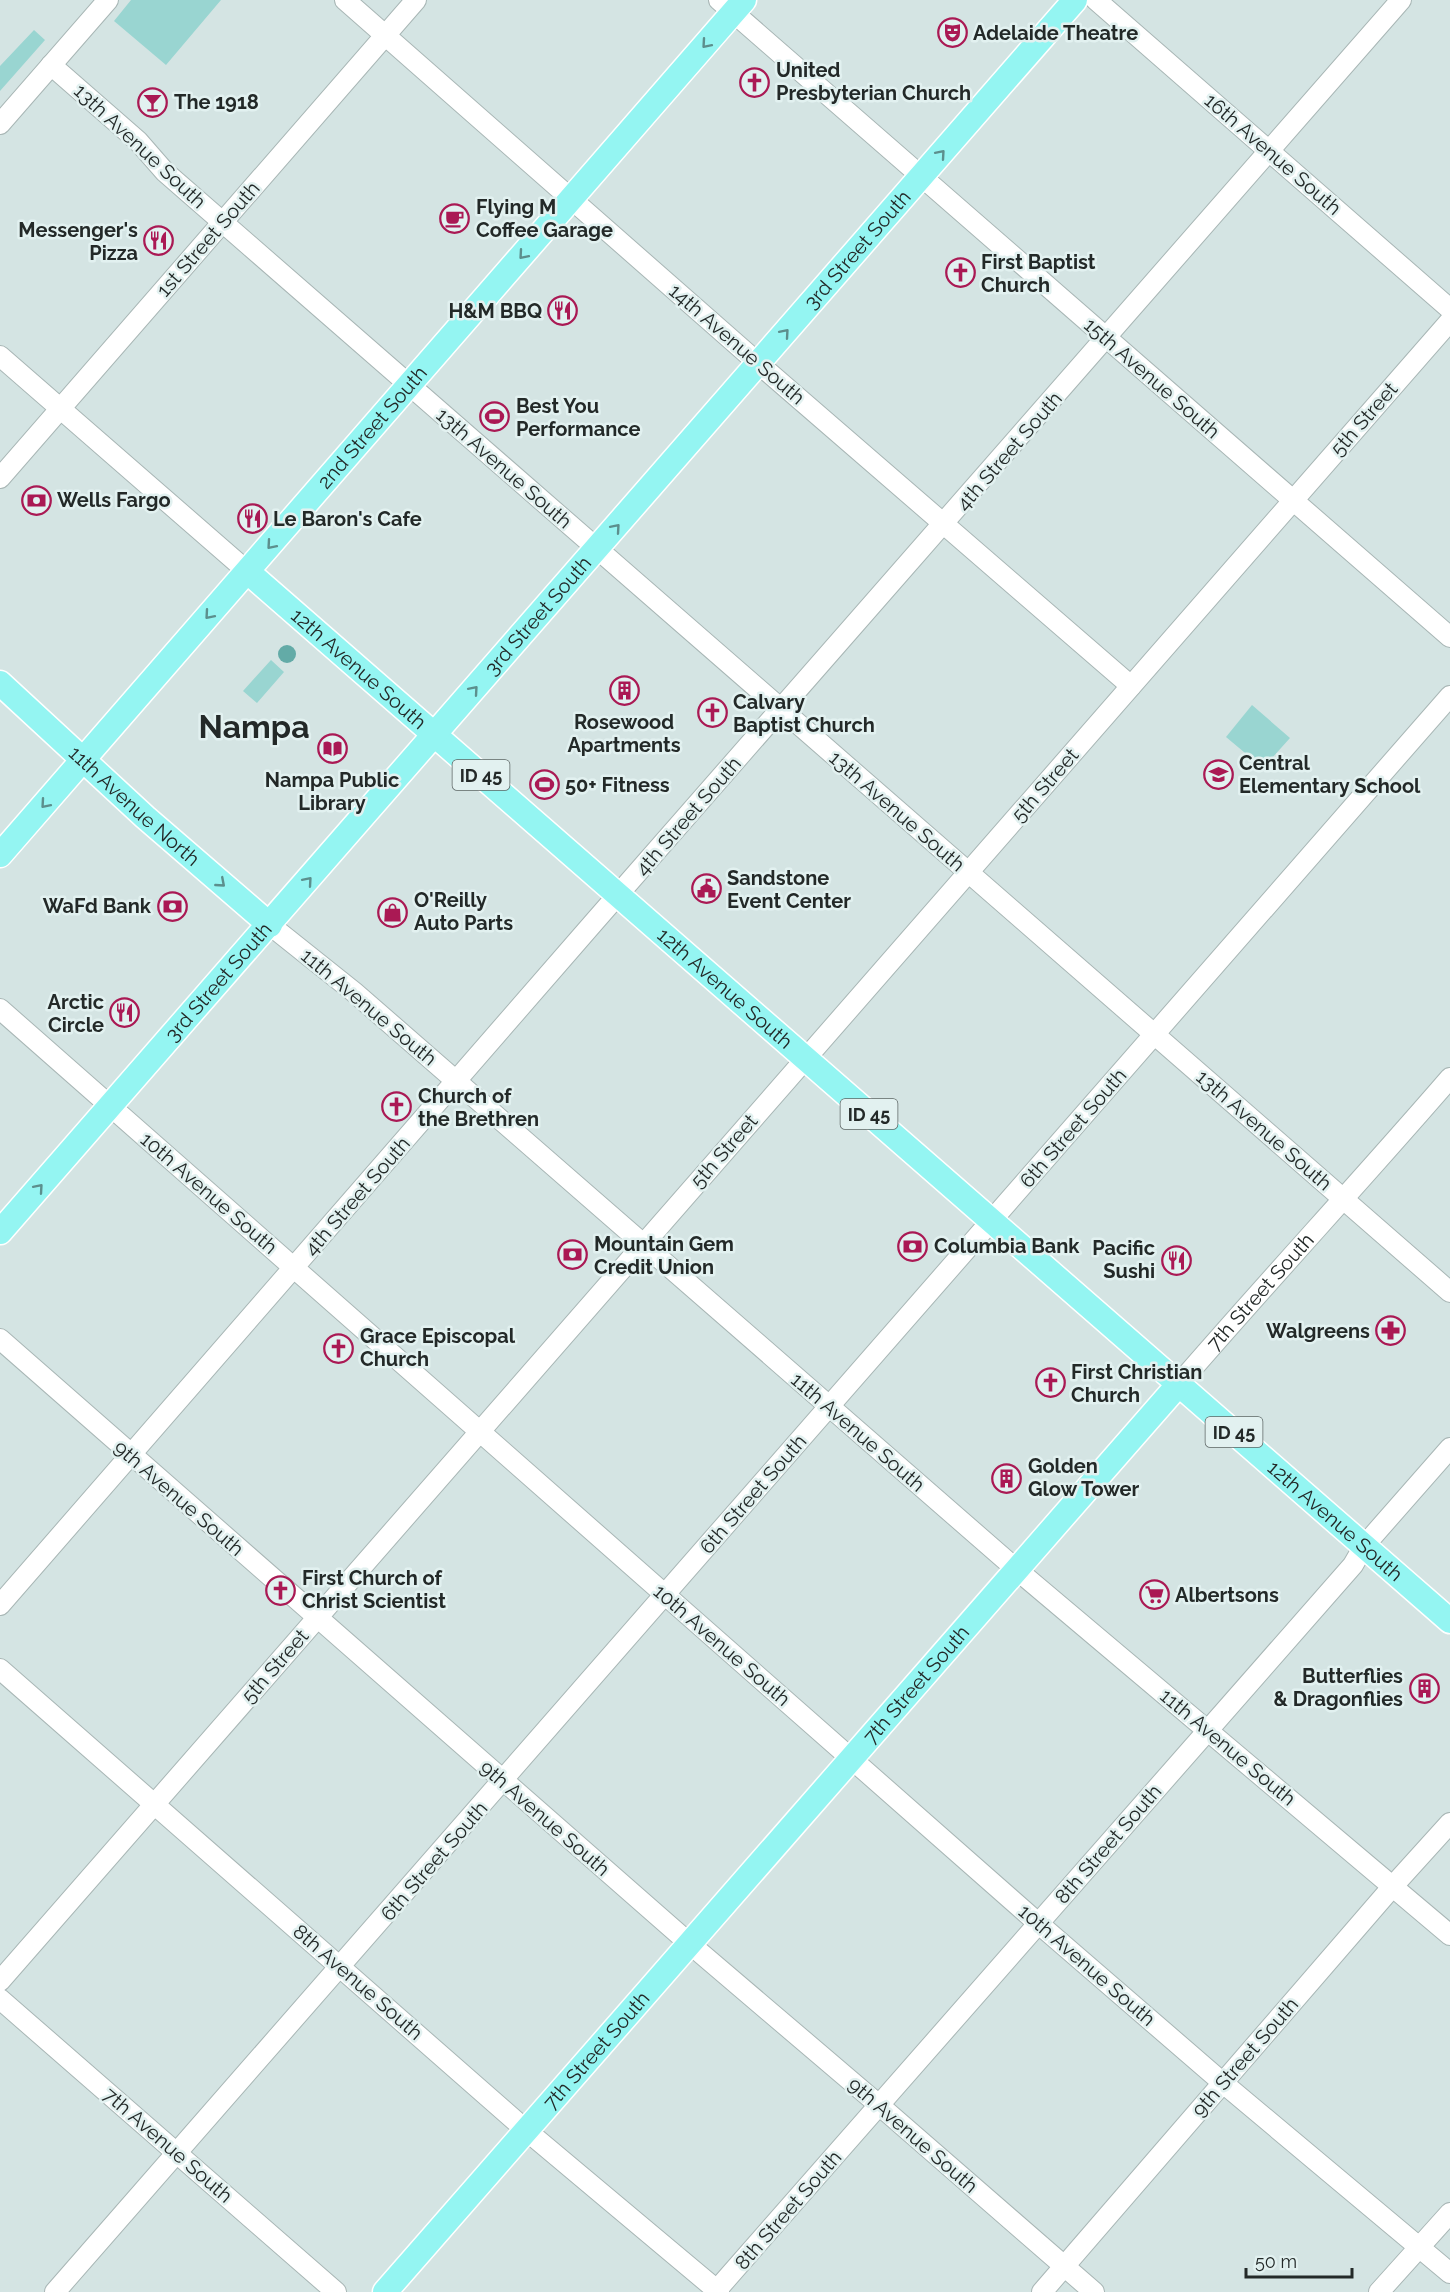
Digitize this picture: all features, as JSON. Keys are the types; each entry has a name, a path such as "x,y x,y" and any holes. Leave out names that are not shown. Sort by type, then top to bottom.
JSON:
{"main road":[{"name":"3rd Street South","path":"0,1232 1076,0"},
{"name":"2nd Street South","path":"0,855 571,199 732,4"},
{"name":"12th Avenue South","path":"248,572 1450,1621"},
{"name":"11th Avenue North","path":"0,683 145,817 270,925"},
{"name":"7th Street South","path":"385,2292 1179,1384"}],"street":[{"path":"0,124 108,0"},
{"name":"14th Avenue South","path":"345,0 759,364 1131,686"},
{"name":"1st Street South","path":"0,478 416,0"},
{"name":"16th Avenue South","path":"1096,0 1450,309"},
{"name":"4th Street South","path":"0,1605 1401,0"},
{"name":"15th Avenue South","path":"732,4 1106,339 1450,637"},
{"name":"13th Avenue South","path":"51,65 138,141 165,172 1450,1292"},
{"name":"5th Street","path":"0,1981 1450,321"},
{"name":"12th Avenue South","path":"0,356 248,572"},
{"name":"6th Street South","path":"55,2292 1450,696"},
{"name":"11th Avenue South","path":"270,925 354,992 1016,1569 1450,1935"},
{"name":"10th Avenue South","path":"0,1009 1039,1924 1223,2083 1450,2273"},
{"name":"7th Street South","path":"1179,1384 1450,1078"},
{"name":"9th Avenue South","path":"0,1339 690,1944 1094,2292"},
{"name":"8th Street South","path":"717,2291 1353,1566 1364,1546 1450,1448"},
{"name":"8th Avenue South","path":"0,1669 527,2131 717,2291"},
{"name":"9th Street South","path":"1042,2292 1450,1823"},
{"name":"7th Avenue South","path":"0,1999 336,2292"},
{"path":"1379,2292 1450,2213"}],"shaded area":[{"path":"131,0 221,0 166,65 114,21"},
{"path":"34,30 45,40 0,91 0,66"},
{"path":"287,645 293,648 296,654 293,660 287,663 281,660 278,654 281,648"},
{"path":"271,660 284,672 257,703 243,691"},
{"path":"1252,705 1290,738 1263,768 1226,737"}],"place":[{"name":"Adelaide Theatre","path":"952,33"},
{"name":"United Presbyterian Church","path":"755,82"},
{"name":"The 1918","path":"153,102"},
{"name":"Flying M Coffee Garage","path":"455,218"},
{"name":"Messenger's Pizza","path":"159,241"},
{"name":"First Baptist Church","path":"960,273"},
{"name":"H&M BBQ","path":"563,311"},
{"name":"Best You Performance","path":"495,417"},
{"name":"Wells Fargo","path":"36,500"},
{"name":"Le Baron's Cafe","path":"252,519"},
{"name":"Rosewood Apartments","path":"624,691"},
{"name":"Calvary Baptist Church","path":"712,713"},
{"name":"Nampa Public Library","path":"332,749"},
{"name":"Central Elementary School","path":"1218,775"},
{"name":"50+ Fitness","path":"544,785"},
{"name":"Sandstone Event Center","path":"706,889"},
{"name":"WaFd Bank","path":"172,906"},
{"name":"O'Reilly Auto Parts","path":"393,912"},
{"name":"Arctic Circle","path":"125,1013"},
{"name":"Church of the Brethren","path":"397,1107"},
{"name":"Columbia Bank","path":"913,1246"},
{"name":"Mountain Gem Credit Union","path":"573,1255"},
{"name":"Pacific Sushi","path":"1176,1260"},
{"name":"Walgreens","path":"1391,1331"},
{"name":"Grace Episcopal Church","path":"339,1348"},
{"name":"First Christian Church","path":"1050,1383"},
{"name":"Golden Glow Tower","path":"1007,1478"},
{"name":"First Church of Christ Scientist","path":"281,1590"},
{"name":"Albertsons","path":"1154,1595"},
{"name":"Butterflies & Dragonflies","path":"1424,1688"}],"district":[{"name":"Nampa","path":"254,726"}]}
